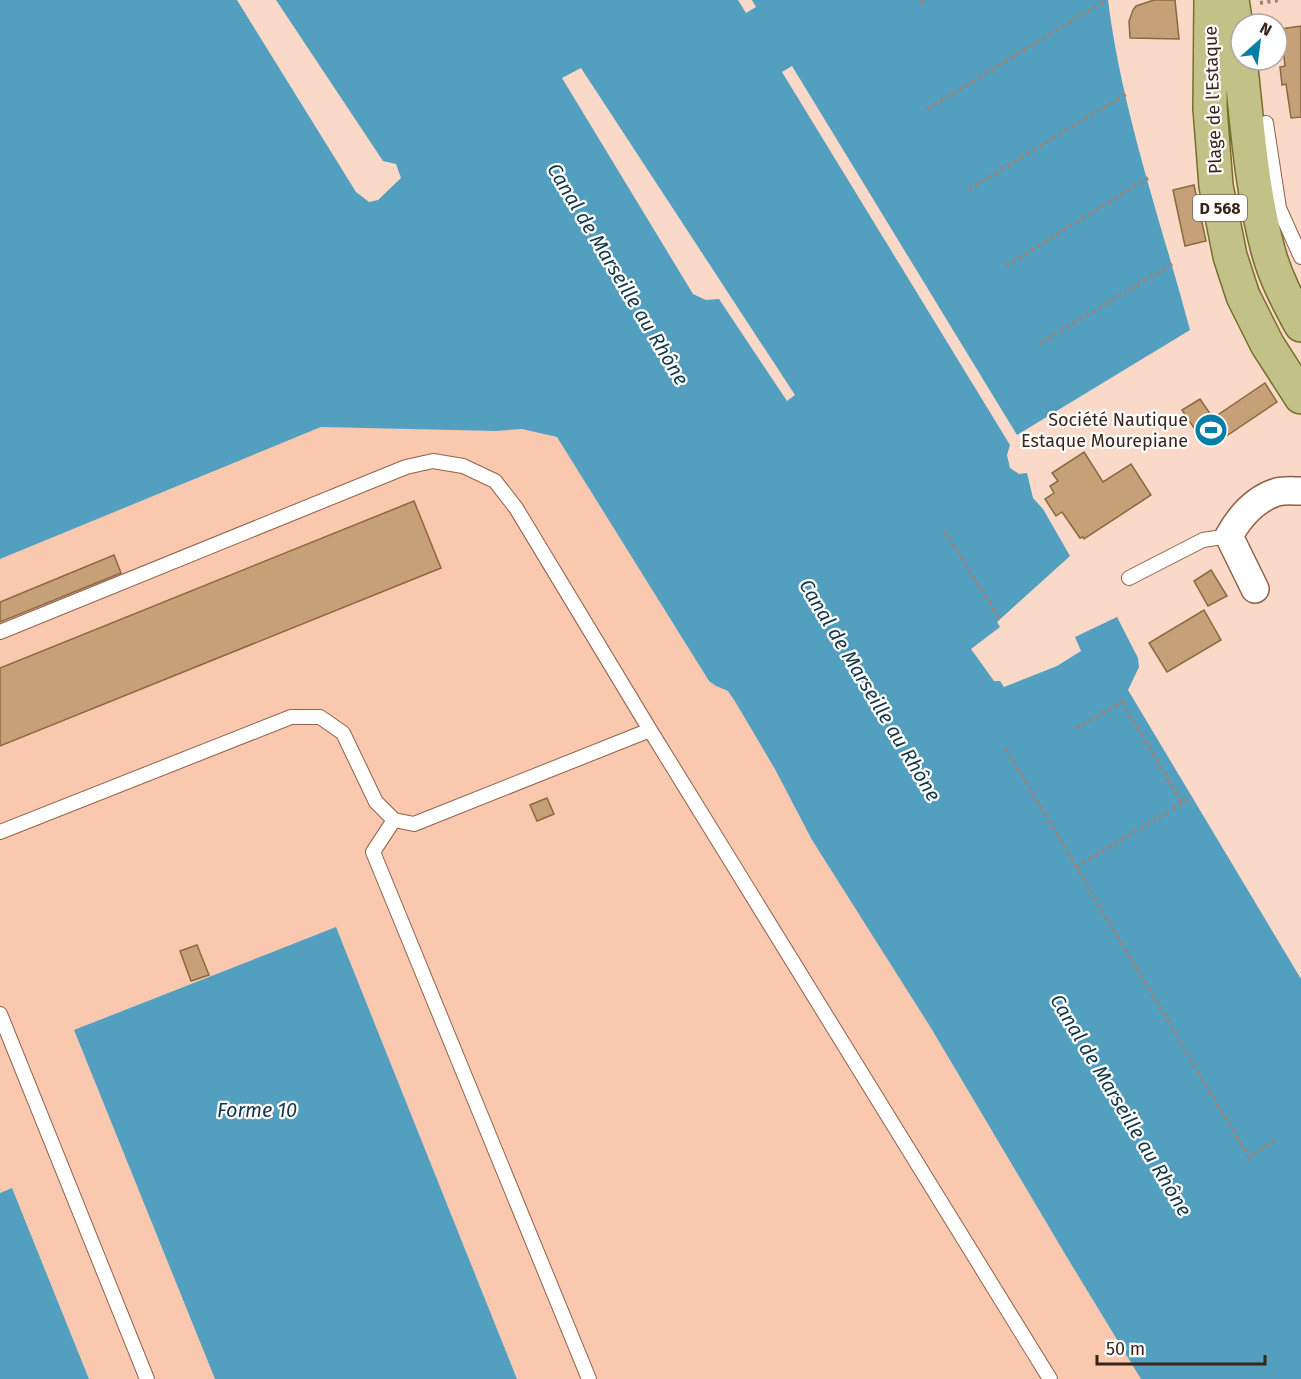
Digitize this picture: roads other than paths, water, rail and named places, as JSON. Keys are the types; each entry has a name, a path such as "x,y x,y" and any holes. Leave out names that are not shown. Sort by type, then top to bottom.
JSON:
{"main road":[{"name":"Plage de l'Estaque","path":"1211,0 1210,108 1216,186 1228,246 1243,296 1267,344 1301,397"},
{"name":"Plage de l'Estaque","path":"1232,0 1254,187 1275,273 1301,325"}],"street":[{"path":"1256,590 1229,536 1240,516 1257,502 1278,492 1301,491"}],"lane":[{"path":"1266,123 1279,208 1301,257"},
{"path":"0,632 406,467 433,461 463,466 495,481 516,508 1050,1379"},
{"path":"1129,578 1203,540 1229,536"},
{"path":"0,832 291,717 320,717 343,733 376,802 394,820 414,824 650,730"},
{"path":"394,820 373,852 589,1379"},
{"path":"0,1014 147,1379"}],"water":[{"name":"Canal de Marseille au Rhône","path":"0,0 237,0 356,192 369,202 378,200 401,178 396,164 383,161 276,0 738,0 746,13 756,7 752,0 1108,0 1114,42 1132,125 1190,330 1017,435 792,66 782,72 1010,445 1007,455 1010,468 1019,474 1027,473 1033,498 1043,509 1070,556 997,622 1000,627 971,649 994,681 1000,681 1004,687 1057,666 1081,651 1075,637 1117,617 1138,658 1139,667 1128,690 1301,979 1301,1379 1141,1379 931,1028 812,840 776,771 736,703 728,691 709,681 557,437 522,429 496,431 321,427 0,559","holes":["581,68 795,395 787,401 719,299 706,300 693,294 562,78"]},
{"name":"Forme 10","path":"336,927 517,1379 215,1379 74,1030"},
{"path":"12,1188 89,1379 0,1379 0,1193"}],"place":[{"name":"Société Nautique Estaque Mourepiane","path":"1211,430"}]}
